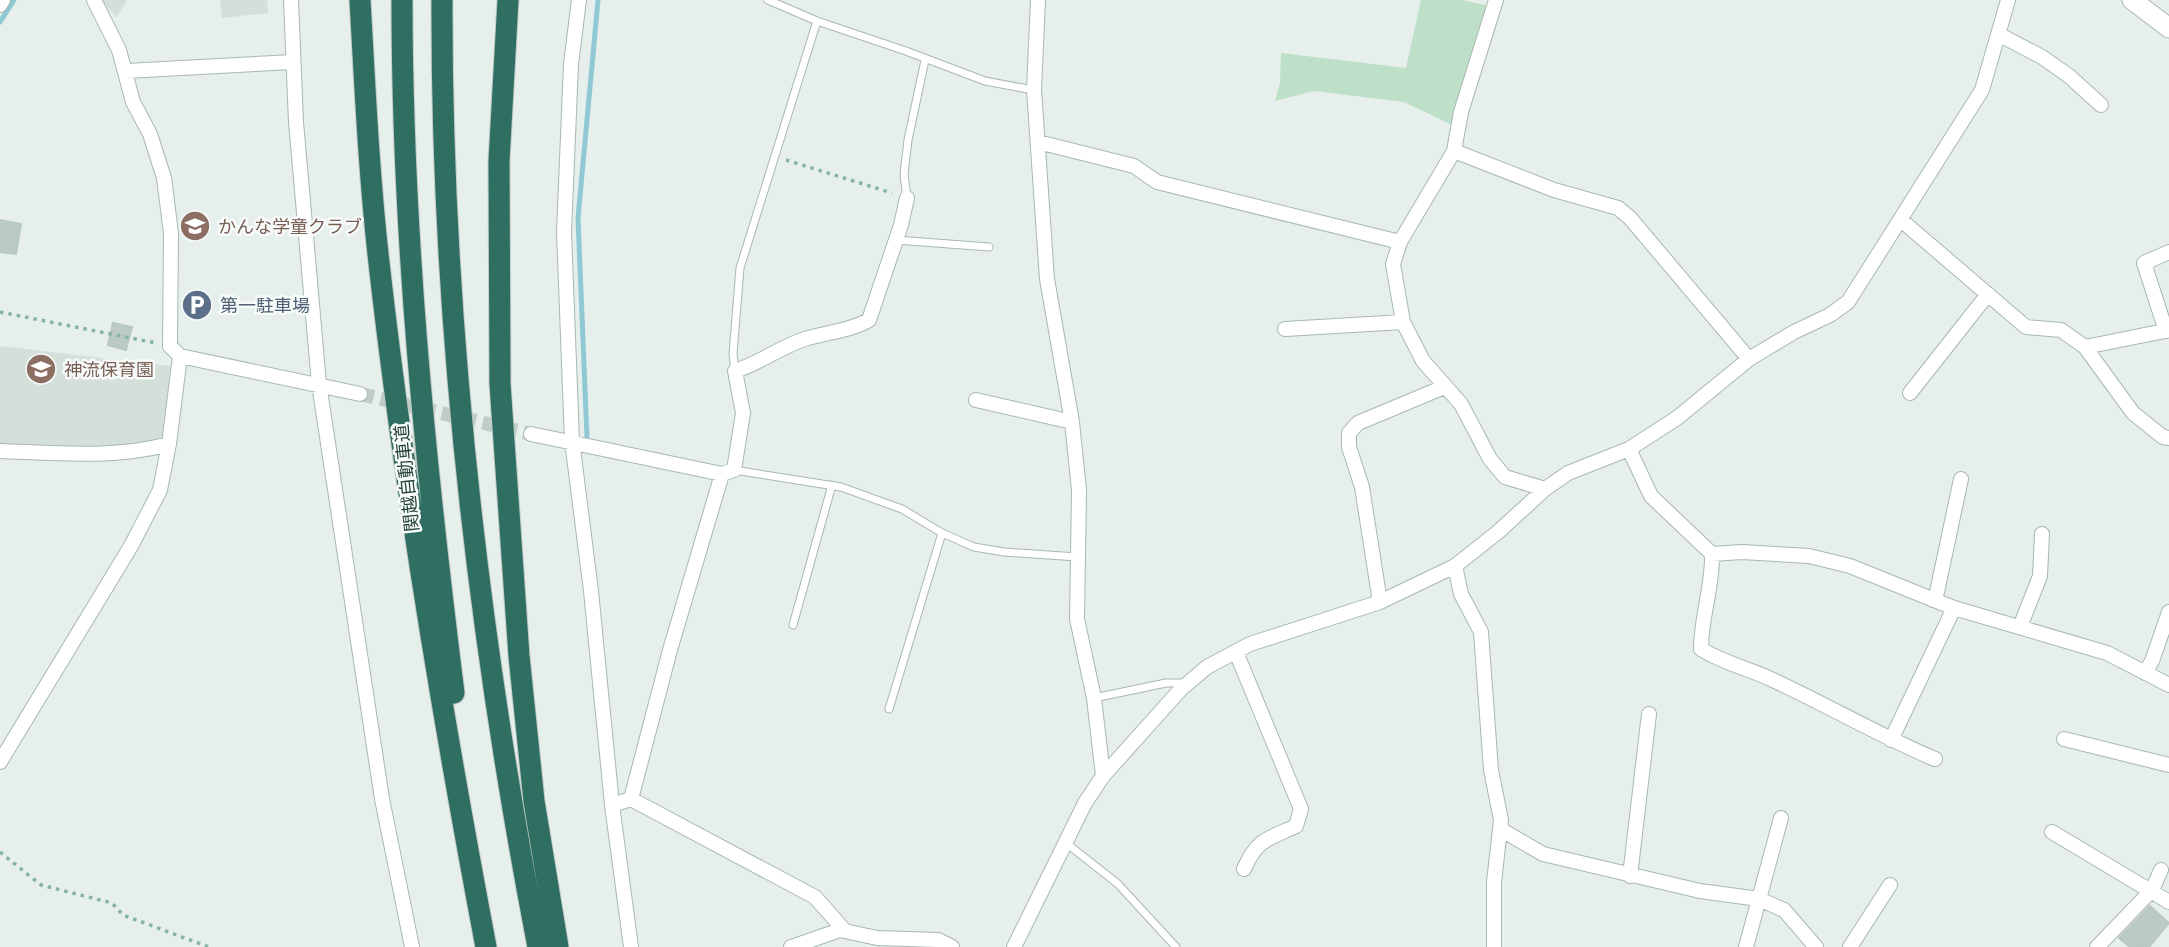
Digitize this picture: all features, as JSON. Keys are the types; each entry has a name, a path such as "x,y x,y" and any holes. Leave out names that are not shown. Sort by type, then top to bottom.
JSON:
{"highway":[{"path":"360,0 378,260 400,434 450,754 486,947"},
{"name":"関越自動車道","path":"402,0 413,309 424,438 456,708 497,947"},
{"path":"442,0 453,302 465,439 497,709 517,841 538,947"},
{"path":"508,0 499,161 500,384 522,682 534,801 558,947"}],"street":[{"path":"0,5 3,0"},
{"path":"0,762 131,546 160,489 169,444 175,351 171,233 164,178 150,134 133,102 119,50 94,0"},
{"path":"290,0 298,136 319,384 382,799 412,947"},
{"path":"579,0 571,64 564,232 572,441 592,591 612,805 631,947"},
{"path":"1038,0 1034,90 1047,279 1072,422 1079,490 1077,619 1094,698 1103,776"},
{"path":"1496,0 1461,112 1454,150 1399,242 1392,264 1403,322 1423,361 1461,404 1490,459 1505,477 1545,489"},
{"path":"1016,946 1085,803 1103,776 1188,683 1207,667 1250,644 1380,602 1455,566 1498,532 1545,489 1568,473 1629,449 1678,418 1749,359 1794,332 1830,315 1847,302 1982,90 2007,0"},
{"path":"2133,0 2169,28"},
{"path":"1998,34 2042,57 2069,76 2101,105"},
{"path":"126,71 293,62"},
{"path":"1038,142 1134,166 1157,182 1399,242"},
{"path":"1454,150 1554,190 1618,208 1630,218 1749,359"},
{"path":"631,799 670,650 728,472 743,413 735,371 756,364 778,349 808,338 859,326 869,320 907,198"},
{"path":"1901,220 2026,327 2061,330 2085,347 2133,413 2163,437 2169,438"},
{"path":"2085,347 2168,330 2144,263 2169,252"},
{"path":"1910,393 1988,294"},
{"path":"1285,329 1403,322"},
{"path":"175,351 360,394"},
{"path":"1380,602 1362,487 1349,447 1349,433 1358,423 1444,387"},
{"path":"976,400 1072,422"},
{"path":"531,434 728,472"},
{"path":"0,451 131,451 169,444"},
{"path":"1629,449 1651,496 1712,554 1742,552 1809,556 1850,566 1954,608 2107,653 2169,685"},
{"path":"1933,600 1961,479"},
{"path":"2020,627 2039,576 2042,534"},
{"path":"1712,554 1713,568 1701,634 1701,649 1721,661 1772,679 1891,740 1935,758"},
{"path":"1455,566 1461,594 1481,632 1491,770 1501,820 1494,881 1494,947"},
{"path":"1891,740 1954,608"},
{"path":"2145,673 2152,661 2169,612"},
{"path":"1236,652 1301,809 1296,826 1263,840 1252,850 1244,869"},
{"path":"1630,876 1649,714"},
{"path":"2064,739 2169,765"},
{"path":"612,805 631,799 815,897 845,931"},
{"path":"1746,947 1782,818"},
{"path":"1500,829 1543,854 1700,891 1759,899 1784,910 1816,947"},
{"path":"2052,832 2169,902"},
{"path":"2097,947 2152,890 2161,870"},
{"path":"1850,947 1890,885"},
{"path":"791,947 840,930 877,938 938,940 952,947"}],"lane":[{"path":"768,0 817,21 985,81 1034,90"},
{"path":"735,371 733,354 740,268 817,21"},
{"path":"907,198 904,174 907,151 925,60"},
{"path":"896,240 989,247"},
{"path":"728,472 832,485 902,509 942,533 974,547 1078,558"},
{"path":"793,625 832,485"},
{"path":"888,709 942,533"},
{"path":"1094,698 1166,683 1188,683"},
{"path":"1066,843 1118,884 1176,947"}],"path":[{"path":"774,156 907,198"},
{"path":"0,312 175,351"},
{"path":"0,852 41,885 112,903 123,915 209,947"}],"shaded area":[{"path":"102,0 127,0 116,18"},
{"path":"220,0 267,0 268,13 222,18"},
{"path":"0,346 170,366 167,414 164,415 162,439 144,444 84,448 0,446"}],"green space":[{"path":"1421,0 1462,0 1490,6 1452,125 1404,102 1314,91 1275,101 1280,83 1281,53 1406,68"}],"building":[{"path":"0,220 21,224 16,254 0,252"},
{"path":"113,323 132,327 126,350 108,345"},
{"path":"2150,906 2169,923 2149,947 2130,947 2119,938"}],"waterway":[{"path":"0,22 14,0"},
{"path":"587,438 578,218 598,0"}],"tunnel":[{"path":"360,394 531,434"}],"place":[{"name":"かんな学童クラブ","path":"195,226"},
{"name":"第一駐車場","path":"197,305"},
{"name":"神流保育園","path":"41,369"}]}
